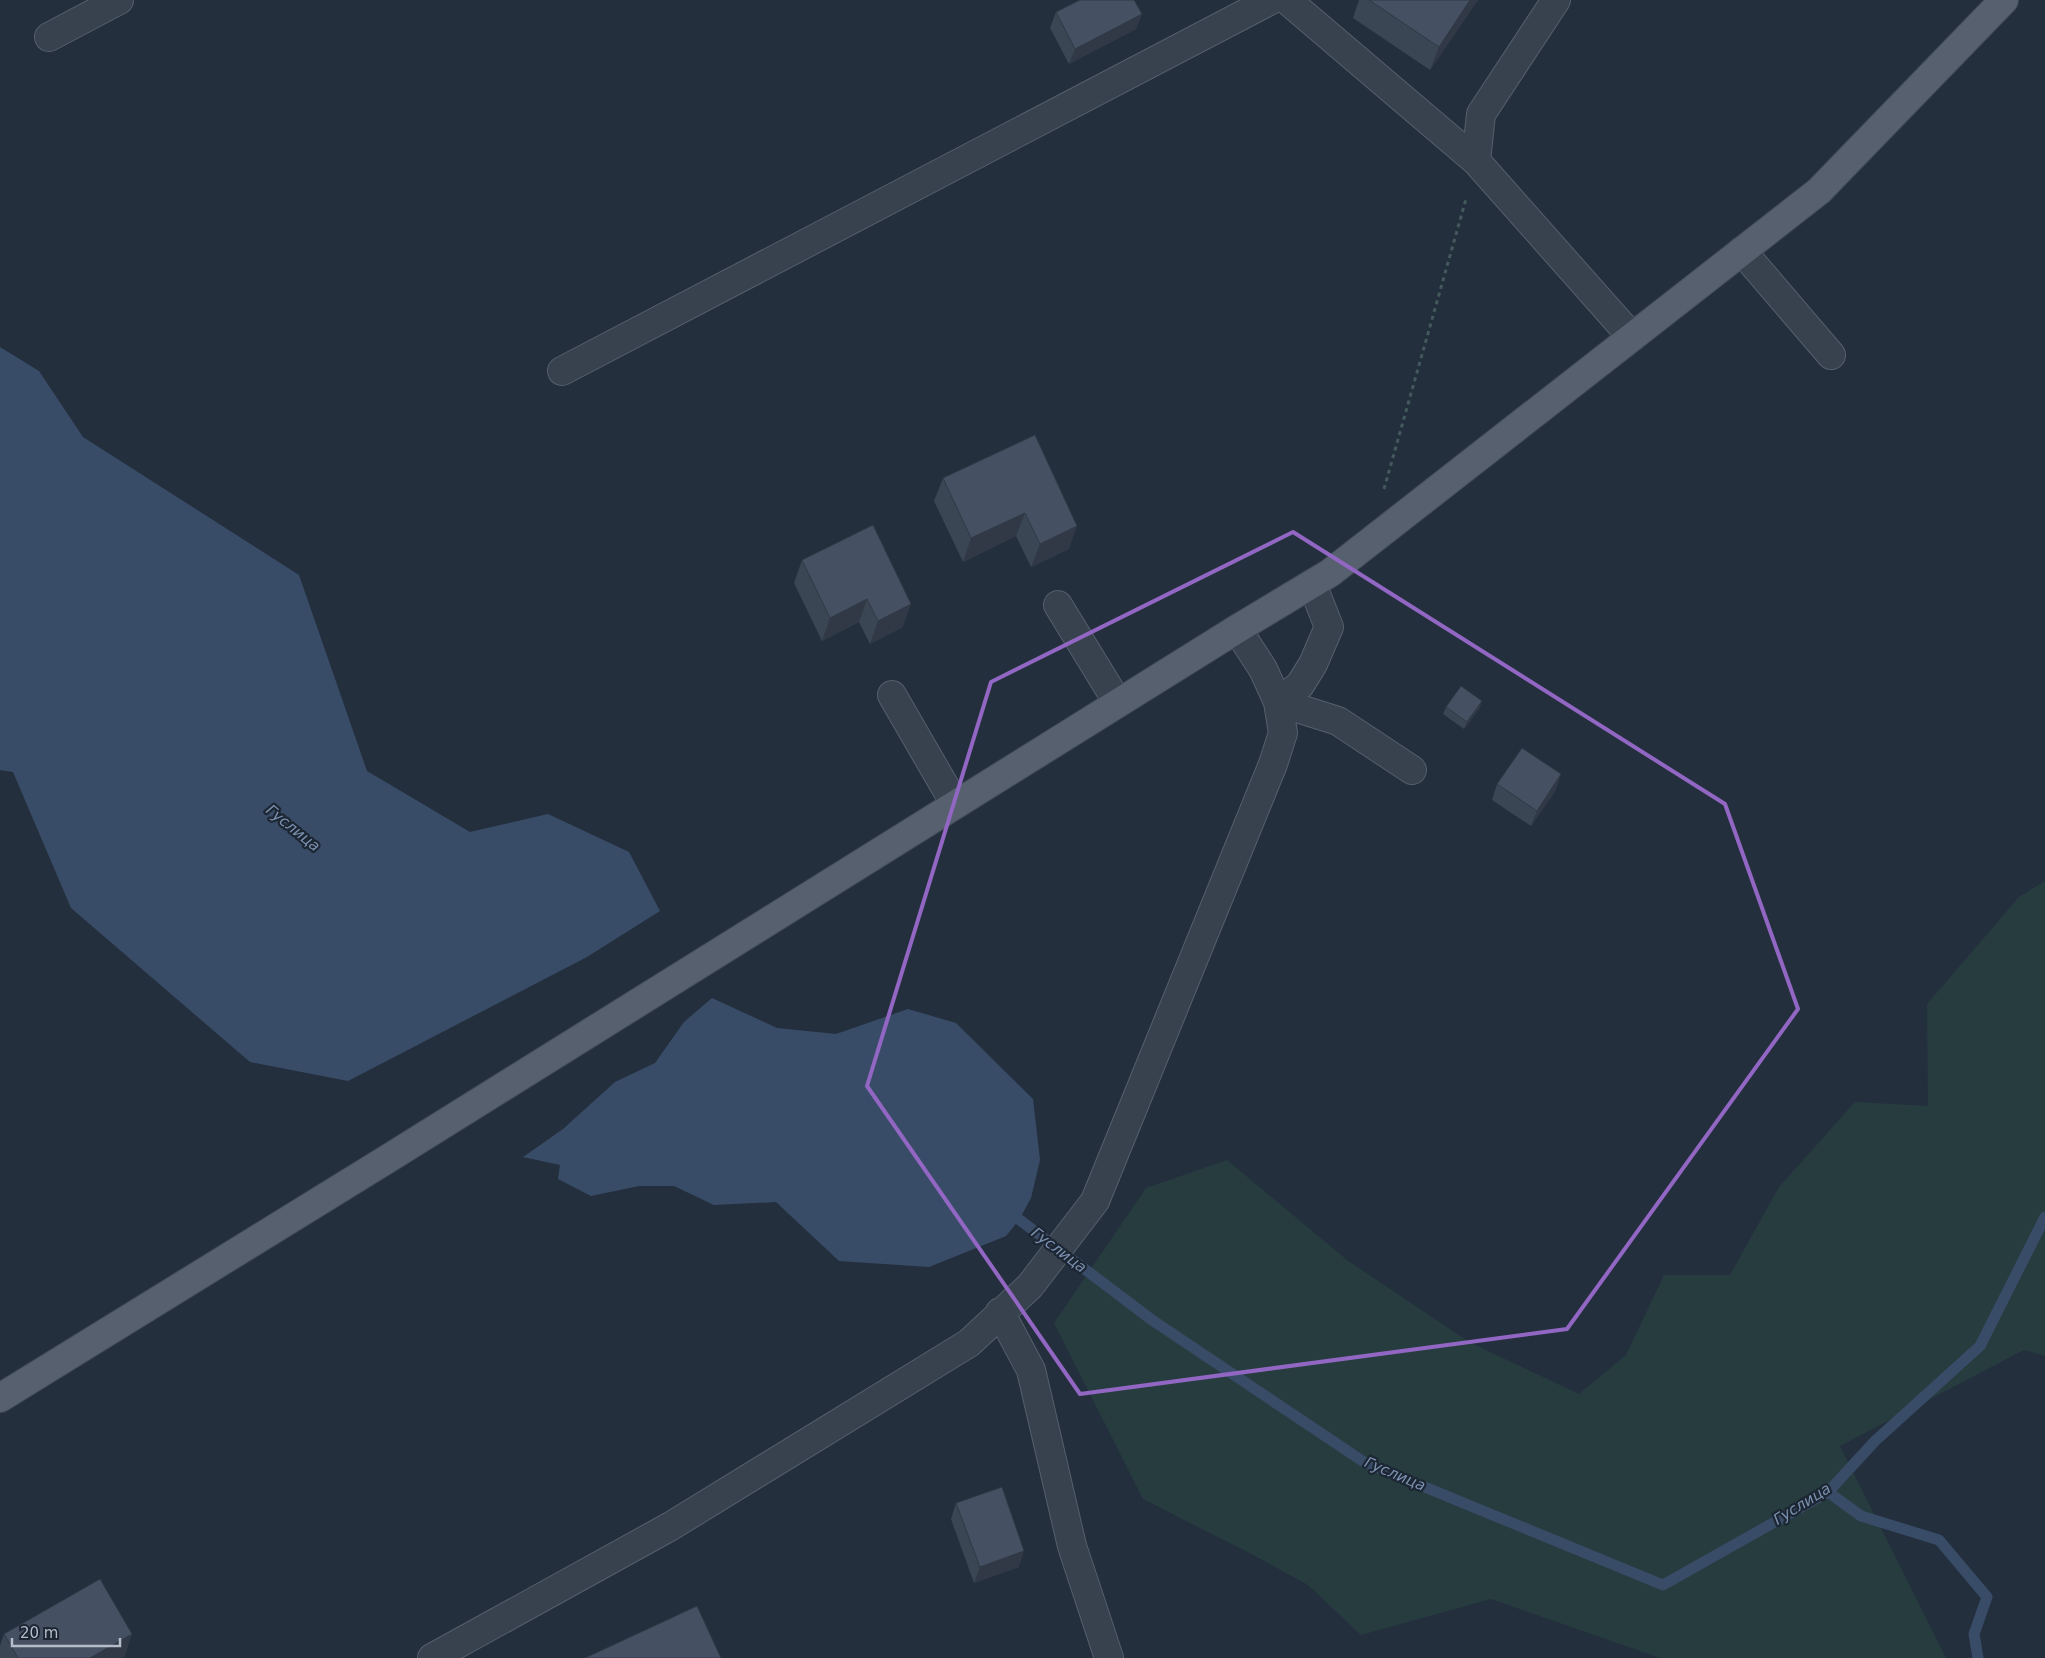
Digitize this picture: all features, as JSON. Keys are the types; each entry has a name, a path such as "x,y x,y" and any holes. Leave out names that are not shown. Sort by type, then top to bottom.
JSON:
{"main road":[{"path":"0,1398 1330,573 1819,191 2004,0"}],"street":[{"path":"49,37 119,0"},
{"path":"562,371 1271,0"},
{"path":"1286,0 1476,161 1632,337"},
{"path":"1476,161 1481,114 1556,0"},
{"path":"1742,251 1831,355"},
{"path":"1278,702 1300,685 1313,664 1330,627 1312,584"},
{"path":"1058,606 1118,703"},
{"path":"432,1658 671,1526 969,1343 1030,1286 1094,1201 1273,764 1283,733 1278,702 1263,669 1237,629"},
{"path":"892,695 956,804"},
{"path":"1278,702 1338,722 1412,770"},
{"path":"1000,1312 1031,1370 1072,1546 1109,1658"}],"path":[{"path":"1382,494 1476,161"}],"highlighted area":[{"path":"1293,532 1725,804 1798,1009 1567,1329 1080,1394 867,1086 991,682"}],"green space":[{"path":"2045,881 2045,1356 2024,1350 1840,1446 1946,1658 1660,1658 1491,1599 1361,1635 1308,1585 1143,1499 1054,1323 1146,1188 1227,1160 1347,1260 1469,1342 1579,1394 1626,1355 1664,1275 1730,1275 1779,1187 1855,1102 1928,1106 1927,1004 2019,897"}],"water":[{"path":"0,347 39,371 83,437 299,575 367,771 470,832 548,814 629,852 660,911 587,957 348,1081 250,1062 71,908 13,772 0,770"},
{"path":"712,998 777,1028 836,1034 908,1009 956,1023 1033,1099 1040,1160 1031,1198 1019,1220 1006,1236 929,1267 839,1261 776,1202 714,1205 674,1186 639,1186 591,1196 558,1179 560,1165 523,1157 563,1129 615,1082 655,1063 684,1022"}],"building":[{"path":"1080,0 1134,0 1142,14 1075,49 1056,12"},
{"path":"1369,0 1470,0 1439,47"},
{"path":"1035,435 1077,526 1040,544 1025,513 971,538 943,478"},
{"path":"873,525 911,604 878,621 867,599 830,618 802,560"},
{"path":"1461,686 1482,701 1467,722 1446,707"},
{"path":"1522,748 1561,774 1537,811 1497,784"},
{"path":"1002,1487 1024,1551 980,1567 956,1503"},
{"path":"100,1579 132,1634 90,1658 18,1658 4,1634"},
{"path":"697,1606 721,1658 585,1658"}],"waterway":[{"name":"Гуслица","path":"1008,1211 1152,1320 1364,1462 1663,1585 1828,1492 1875,1441 1980,1346 2045,1217"},
{"path":"1828,1492 1861,1516 1939,1540 1987,1597 1974,1634 1978,1658"}]}
